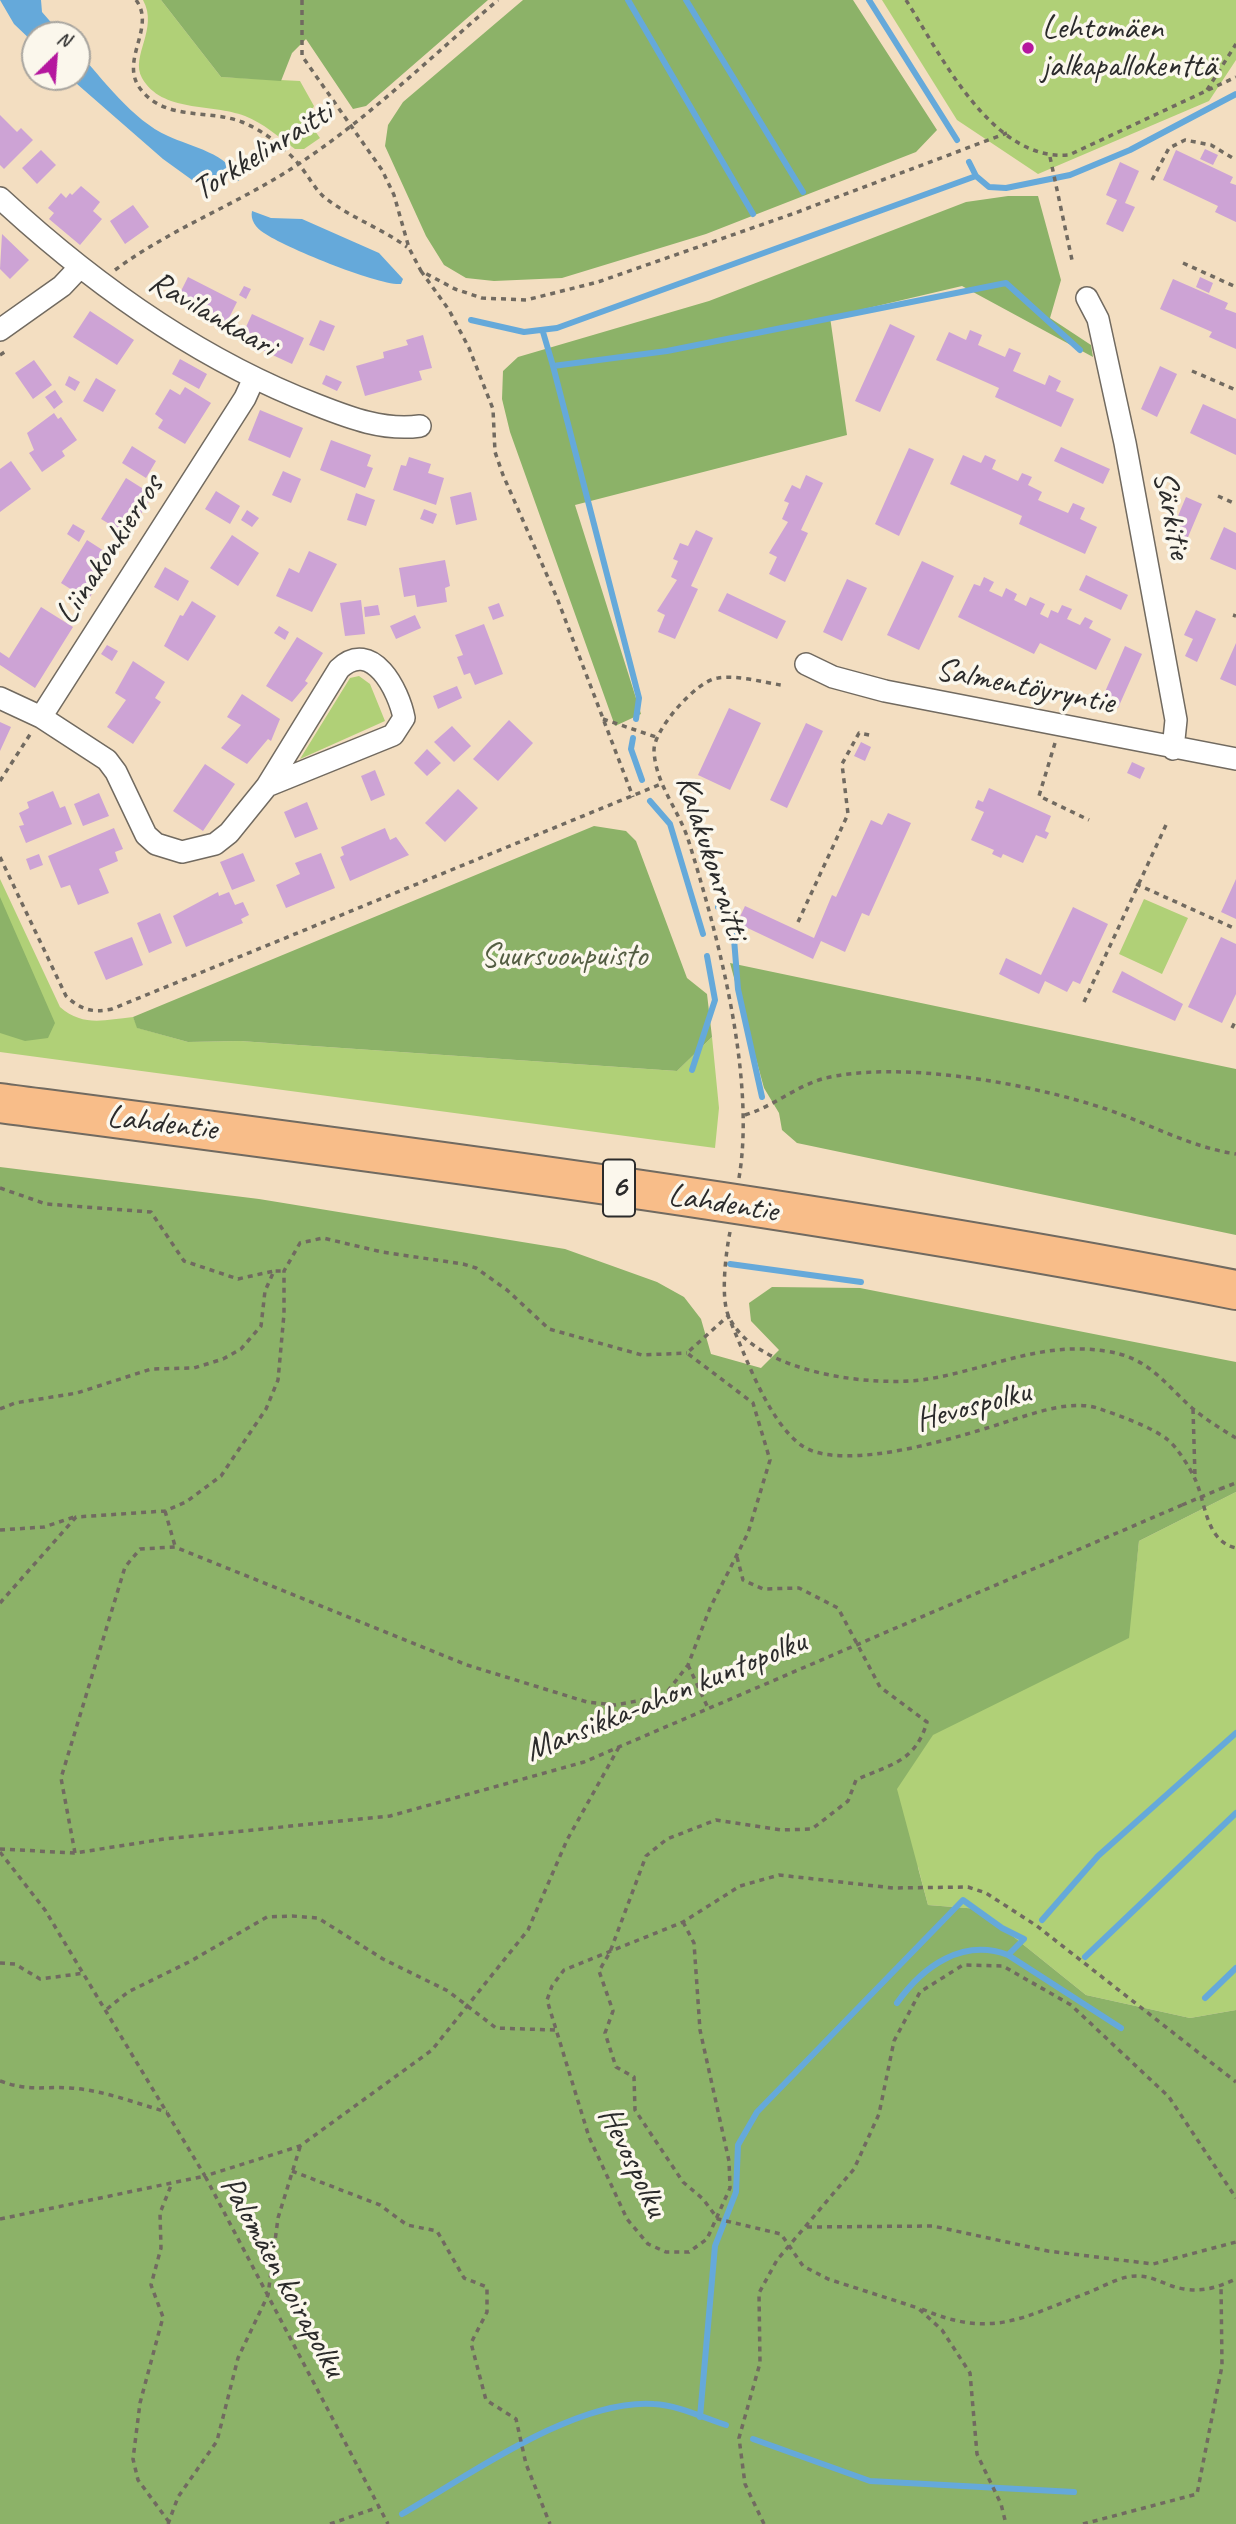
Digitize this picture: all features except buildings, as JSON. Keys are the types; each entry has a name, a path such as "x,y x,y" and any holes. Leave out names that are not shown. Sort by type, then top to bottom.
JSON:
{"highway":[{"name":"Lahdentie","path":"0,1103 437,1160 898,1229 1236,1290"}],"street":[{"name":"Ravilankaari","path":"0,198 79,268 198,349 254,378 357,420 396,428 420,426"},
{"path":"0,330 62,286 79,268"},
{"name":"Särkitie","path":"1087,298 1098,319 1125,443 1176,720 1173,749"},
{"name":"Liinakonkierros","path":"41,717 245,398 254,378"},
{"path":"0,698 41,717 107,760 116,772 146,835 156,844 168,849 195,851 215,844 229,833 267,786 339,669 345,663 356,661 379,666 386,673 402,706 404,718 393,735 267,786"},
{"name":"Salmentöyryntie","path":"806,664 833,677 885,691 1173,749 1236,759"}],"path":[{"path":"136,0 143,14 132,65 133,76 152,102 170,110 241,122 275,141 299,164 321,194 409,248"},
{"path":"302,0 302,56 389,183 409,248 421,271 449,310 469,348 493,409 495,452 503,475 557,598 633,797"},
{"name":"Torkkelinraitti","path":"108,276 142,250 299,164 349,127 498,0"},
{"path":"906,0 982,116 1031,150 1050,157 1069,155 1236,77"},
{"path":"1206,92 1236,44"},
{"path":"421,271 455,289 482,298 513,301 550,296 643,268 796,214 1007,133"},
{"path":"1152,180 1170,148 1185,139 1212,145 1236,160"},
{"path":"1050,157 1072,260"},
{"path":"1182,262 1236,287"},
{"path":"1192,371 1236,390"},
{"path":"1218,496 1236,504"},
{"name":"Kalakukonraitti","path":"738,1183 745,1115 728,991 702,883 681,816 661,784 654,751 656,737 679,705 711,679 722,677 781,685"},
{"path":"0,781 41,717"},
{"path":"603,719 656,737"},
{"path":"798,922 848,814 842,764 859,733 874,736"},
{"path":"1056,738 1039,796 1089,820"},
{"path":"0,857 66,996 80,1008 97,1012 112,1009 661,784"},
{"path":"1084,1002 1136,884 1166,825"},
{"path":"1136,884 1236,929"},
{"path":"1231,1028 1236,1020"},
{"path":"745,1115 767,1109 821,1080 896,1071 1014,1085 1105,1109 1208,1150 1236,1154"},
{"path":"0,1188 46,1204 151,1212 184,1261 238,1279 284,1271"},
{"path":"731,1222 725,1271 728,1316 751,1342 775,1358 818,1374 881,1382 927,1380 1058,1347 1107,1351 1150,1366 1193,1409 1236,1438"},
{"path":"0,1530 44,1527 76,1517 165,1511 186,1502 221,1476 266,1409 278,1380 284,1314 284,1271 300,1243 323,1238 382,1252 476,1268 507,1290 548,1329 642,1355 687,1353 728,1316"},
{"path":"0,1409 15,1403 77,1392 151,1369 194,1368 223,1359 241,1349 261,1326 265,1291 274,1271"},
{"name":"Hevospolku","path":"728,1316 778,1418 802,1445 838,1458 957,1438 1066,1406 1097,1407 1168,1440 1195,1478 1209,1525 1230,1547 1236,1548"},
{"path":"75,1853 61,1778 121,1578 125,1567 139,1549 175,1547 467,1665 587,1702 615,1706 664,1696 688,1665 710,1608 748,1533 770,1460 753,1403 687,1353"},
{"path":"1193,1409 1195,1478"},
{"name":"Mansikka-ahon kuntopolku","path":"0,1850 75,1853 164,1839 390,1816 584,1762 1236,1483"},
{"path":"165,1511 175,1547"},
{"path":"0,1603 76,1517"},
{"path":"737,1555 743,1580 763,1589 799,1588 838,1608 880,1687 927,1722 921,1742 900,1763 856,1780 848,1801 812,1829 781,1830 716,1820 667,1839 646,1856 610,1952 599,1971 613,2011 605,2033 617,2067 634,2077 635,2110 683,2182 703,2199 718,2219 781,2234 803,2266 828,2279 953,2322 985,2326 1019,2318 1127,2277 1151,2276 1182,2289 1212,2290 1236,2279"},
{"path":"688,1665 708,1708"},
{"path":"0,1850 45,1910 85,1973 205,2176 300,2146 432,2050 528,1930 567,1840 620,1746"},
{"name":"Hevospolku","path":"683,1922 694,1943 700,2030 729,2161 730,2188 708,2239 689,2252 666,2252 648,2244 627,2219 589,2137 547,2000 552,1986 564,1970 683,1922 740,1886 779,1875 893,1888 968,1887 986,1893 1037,1926 1236,2082"},
{"path":"107,2009 128,1992 191,1961 267,1917 292,1916 318,1918 383,1959 448,1991 496,2028 556,2030"},
{"path":"0,1963 15,1964 40,1979 85,1973"},
{"path":"764,2524 745,2484 739,2438 760,2363 759,2292 789,2247 854,2169 879,2114 894,2041 920,1992 963,1965 1003,1966 1071,2005 1169,2098 1236,2198"},
{"path":"0,2081 34,2090 68,2088 90,2091 167,2112"},
{"path":"169,2524 178,2497 216,2441 238,2358 268,2295 278,2218 300,2146"},
{"path":"292,2171 380,2204 407,2225 437,2231 464,2278 487,2287 487,2312 471,2343 486,2400 516,2419 526,2464 550,2524"},
{"name":"Palomäen koirapolku","path":"0,2219 205,2176 388,2524"},
{"path":"169,2524 138,2480 133,2459 140,2403 163,2318 151,2285 161,2248 160,2213 172,2183"},
{"path":"806,2227 933,2226 1048,2251 1153,2264 1236,2242"},
{"path":"1083,2524 1197,2494 1222,2367 1221,2286"},
{"path":"918,2308 942,2330 970,2373 977,2454 1002,2504 1006,2524"},
{"path":"330,2524 379,2507"}],"green space":[{"path":"143,0 161,0 221,77 300,81 314,106 307,120 320,138 304,149 295,149 265,126 245,116 174,102 151,89 139,70 148,21"},
{"path":"161,0 488,0 366,106 353,109 306,39 292,53 281,81 221,77"},
{"path":"523,0 853,0 937,130 916,152 706,234 562,278 494,281 466,278 444,265 426,236 385,146 388,125 403,102"},
{"path":"882,0 1236,0 1236,60 1209,101 1038,174 957,120"},
{"path":"1008,196 1038,196 1061,280 1050,318 1091,345 1093,357 962,286 830,317 847,435 575,505 641,714 615,726 510,432 502,399 503,371 518,357 709,301 966,202"},
{"path":"359,676 370,684 385,721 300,759 350,678"},
{"name":"Suursuonpuisto","path":"594,826 626,831 636,841 687,978 707,994 712,1037 677,1071 240,1041 188,1042 137,1028 133,1017"},
{"path":"0,879 60,1007 86,1020 133,1017 138,1028 188,1042 240,1041 677,1071 712,1037 719,1108 715,1148 0,1052"},
{"path":"0,897 55,1023 48,1038 25,1041 0,1033"},
{"path":"1144,899 1188,918 1162,974 1119,954"},
{"path":"730,963 1236,1069 1236,1235 797,1143 782,1130 779,1113 764,1088"},
{"path":"0,1167 259,1199 565,1249 657,1282 684,1297 701,1319 711,1354 761,1368 779,1350 751,1321 749,1303 772,1287 860,1288 1236,1362 1236,1492 1139,1541 1129,1638 933,1735 897,1789 928,1905 979,1909 1086,1995 1190,2018 1236,2010 1236,2524 0,2524"},
{"path":"1236,1492 1236,2010 1190,2018 1086,1995 979,1909 928,1905 918,1867 895,1861 886,1721 1128,1638 1139,1541"}],"water":[{"path":"0,0 41,0 42,12 50,21 21,21 21,31"},
{"path":"91,67 142,120 168,136 218,157 234,171 239,181 228,178 208,187 199,185 163,159 85,91 91,91"},
{"path":"252,211 271,218 302,219 379,253 403,279 401,284 373,279 291,247 258,229 253,221"}],"waterway":[{"path":"628,0 753,214"},
{"path":"686,0 803,192"},
{"path":"869,0 957,140"},
{"path":"969,162 976,176 989,187 1006,188 1070,175 1130,150 1236,94"},
{"path":"471,320 524,332 557,328 976,176"},
{"path":"543,332 553,366 667,351 1006,283 1080,350"},
{"path":"553,366 639,698 636,719"},
{"path":"633,738 631,749 642,780"},
{"path":"650,801 670,824 703,934"},
{"path":"718,907 727,908 732,914 738,989 762,1097"},
{"path":"692,1070 715,1000 707,956"},
{"path":"730,1264 861,1282"},
{"path":"1042,1920 1098,1856 1236,1733"},
{"path":"1085,1957 1236,1813"},
{"path":"700,2417 715,2246 736,2192 738,2145 757,2112 963,1900 1002,1928 1024,1939 1008,1955 975,1950 945,1959 919,1978 897,2003"},
{"path":"1008,1955 1121,2028"},
{"path":"1205,1998 1236,1968"},
{"path":"402,2514 524,2442 591,2413 623,2405 654,2404 681,2409 726,2425"},
{"path":"753,2439 870,2481 1074,2492"}],"place":[{"name":"Lehtomäen jalkapallokenttä","path":"1028,48"}]}
